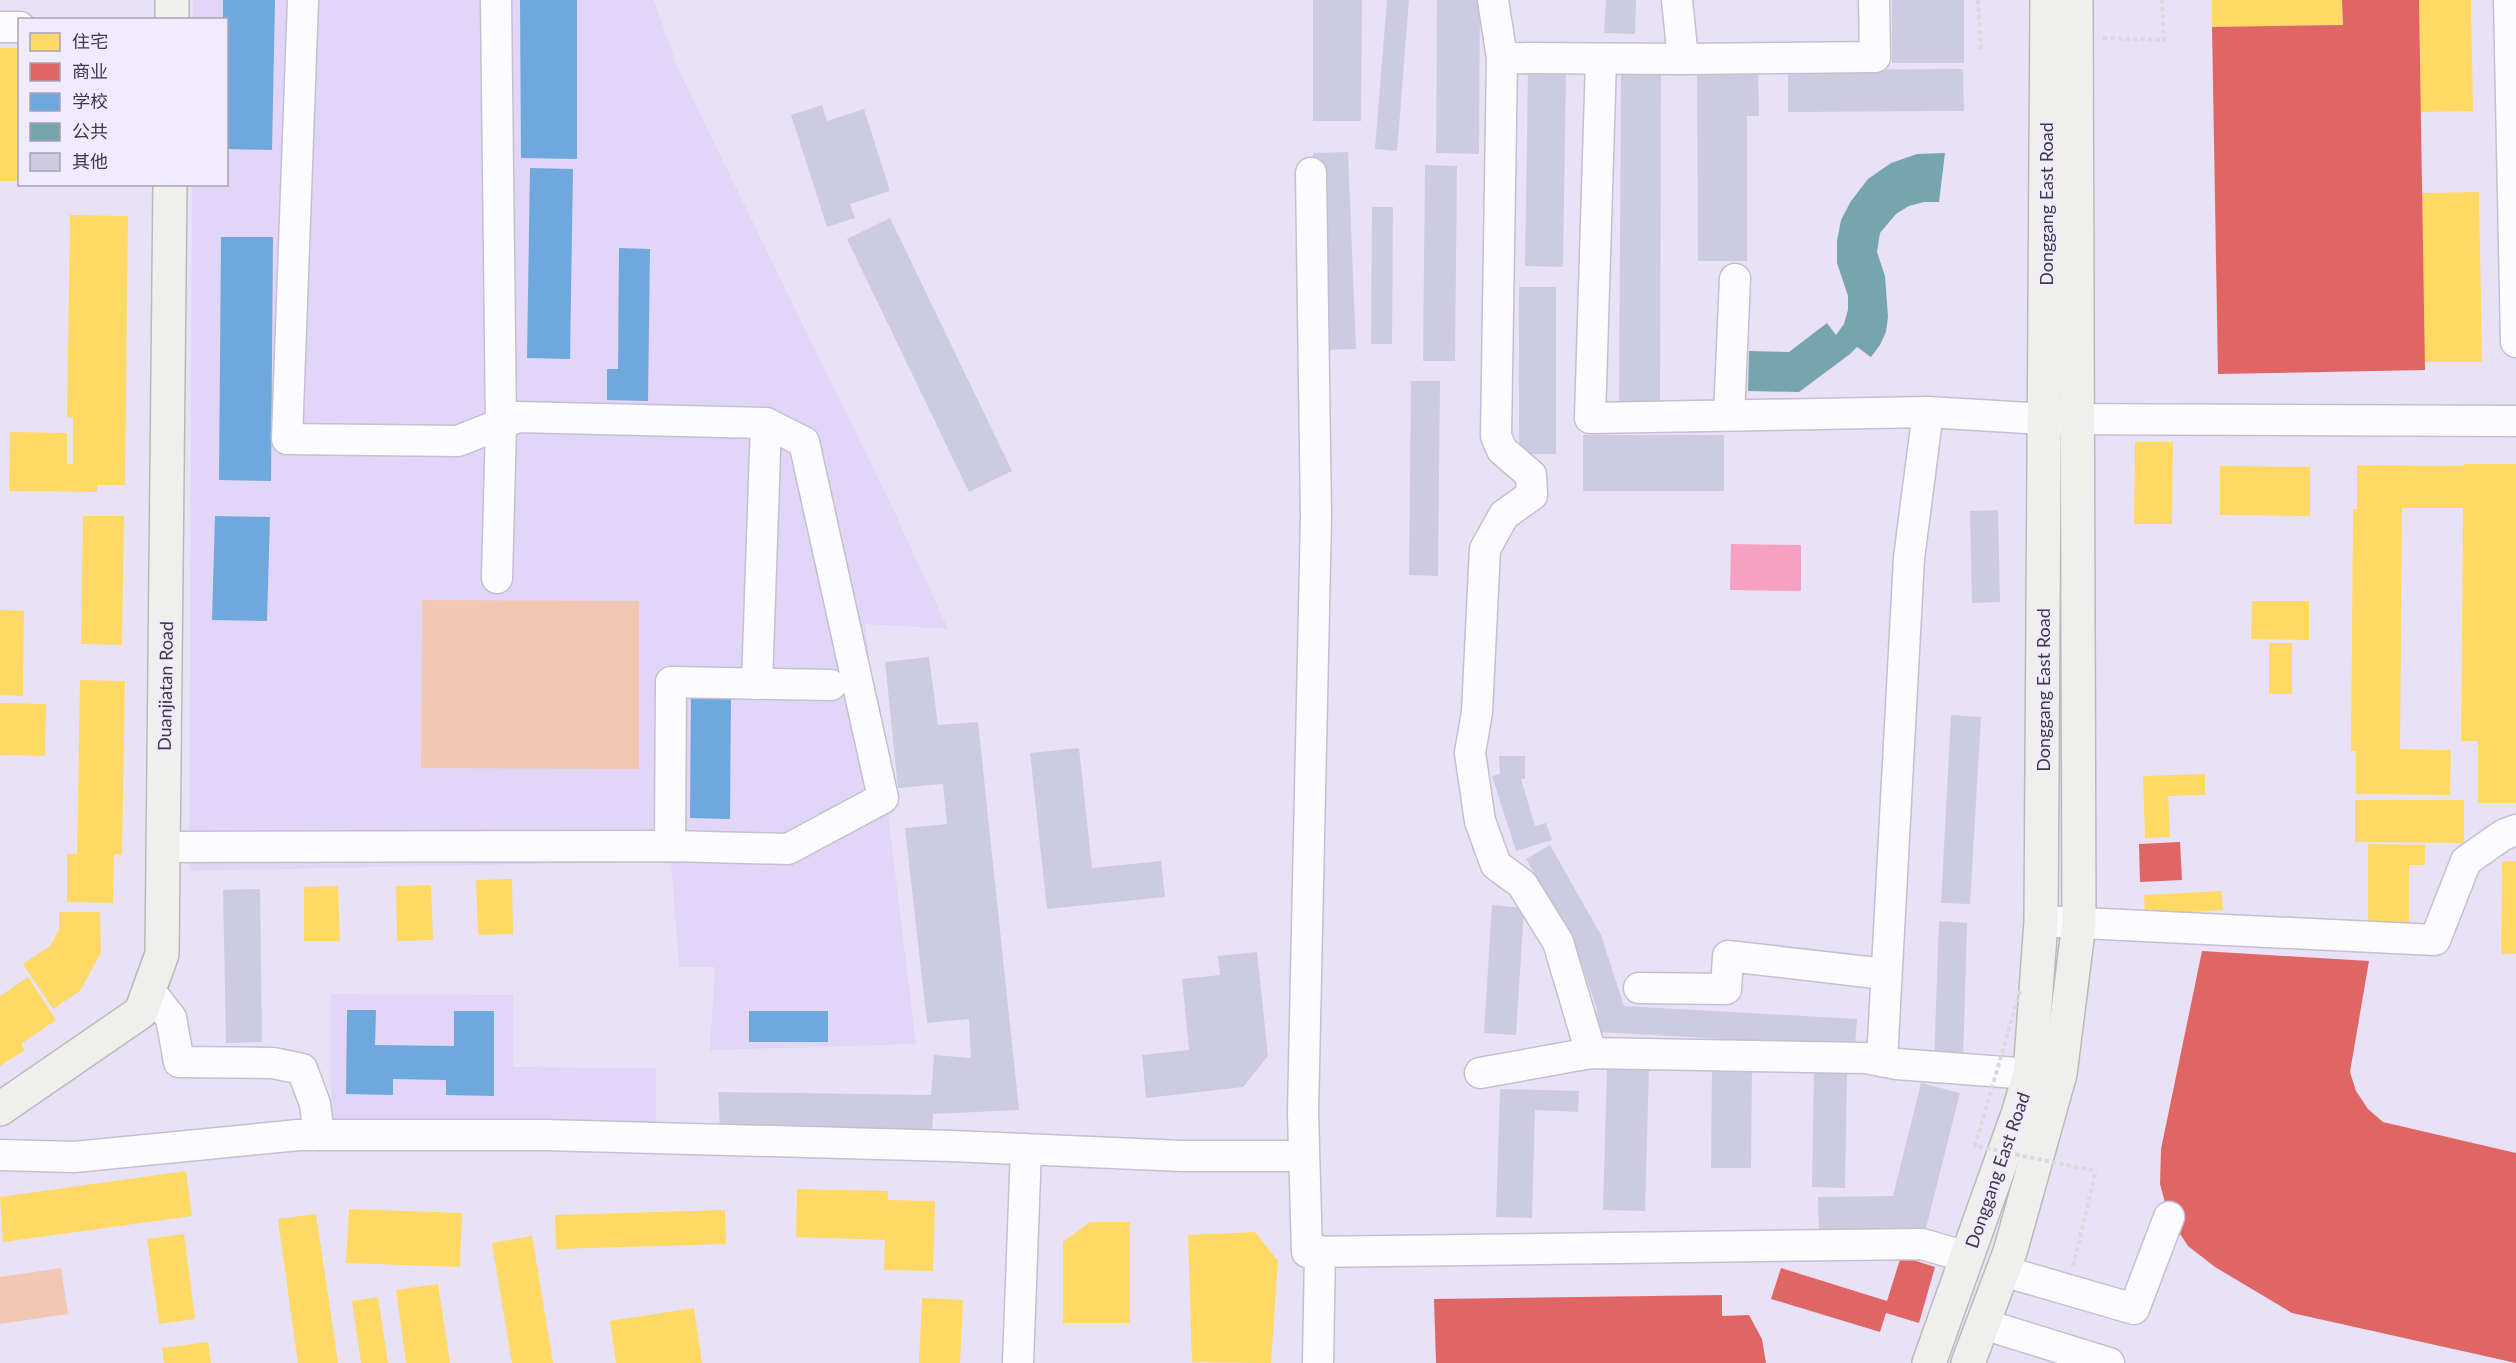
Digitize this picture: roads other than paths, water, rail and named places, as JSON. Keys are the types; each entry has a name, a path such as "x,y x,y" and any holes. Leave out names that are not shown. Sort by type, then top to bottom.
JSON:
{"main road":[{"path":"172,0 172,18"},
{"name":"Donggang East Road","path":"1929,1363 2018,1114 2030,1074 2041,921 2048,0"},
{"name":"Donggang East Road","path":"1968,1363 2003,1271 2060,1074 2079,923 2076,0"},
{"name":"Duanjiatan Road","path":"0,1109 141,1012 162,954 170,186"}],"street":[{"path":"163,847 670,846 788,849 883,798 804,442 766,423 518,417 458,441 287,439 303,0"},
{"path":"496,0 501,424 497,578"},
{"path":"1493,0 1502,58 1496,436 1502,450 1531,475 1532,495 1504,515 1485,549 1477,712 1470,753 1480,821 1496,865 1522,884 1558,942 1591,1053"},
{"path":"1677,0 1683,58"},
{"path":"1502,58 1601,60 1875,57 1874,0"},
{"path":"2510,0 2516,342"},
{"path":"0,27 18,27"},
{"path":"1601,60 1590,418 1928,412 2044,419 2516,422"},
{"path":"1311,174 1316,517 1307,891 1304,1156 1307,1252 1922,1244 1967,1257"},
{"path":"1729,415 1736,279"},
{"path":"1882,1061 1909,558 1928,412"},
{"path":"757,684 766,423"},
{"path":"670,846 671,682 831,686"},
{"path":"2041,921 2435,940 2466,861 2503,835 2516,830"},
{"path":"1638,988 1726,989 1728,956 1886,974"},
{"path":"150,990 171,1018 179,1062 273,1064 302,1069 315,1104 319,1135"},
{"path":"1480,1073 1591,1053 1866,1059 2030,1074"},
{"path":"0,1155 74,1157 319,1135 546,1135 1026,1149 1182,1156 1304,1156"},
{"path":"1018,1363 1026,1149"},
{"path":"2003,1271 2134,1309 2169,1217"},
{"path":"1318,1363 1320,1251"},
{"path":"1983,1324 2109,1363"}]}
